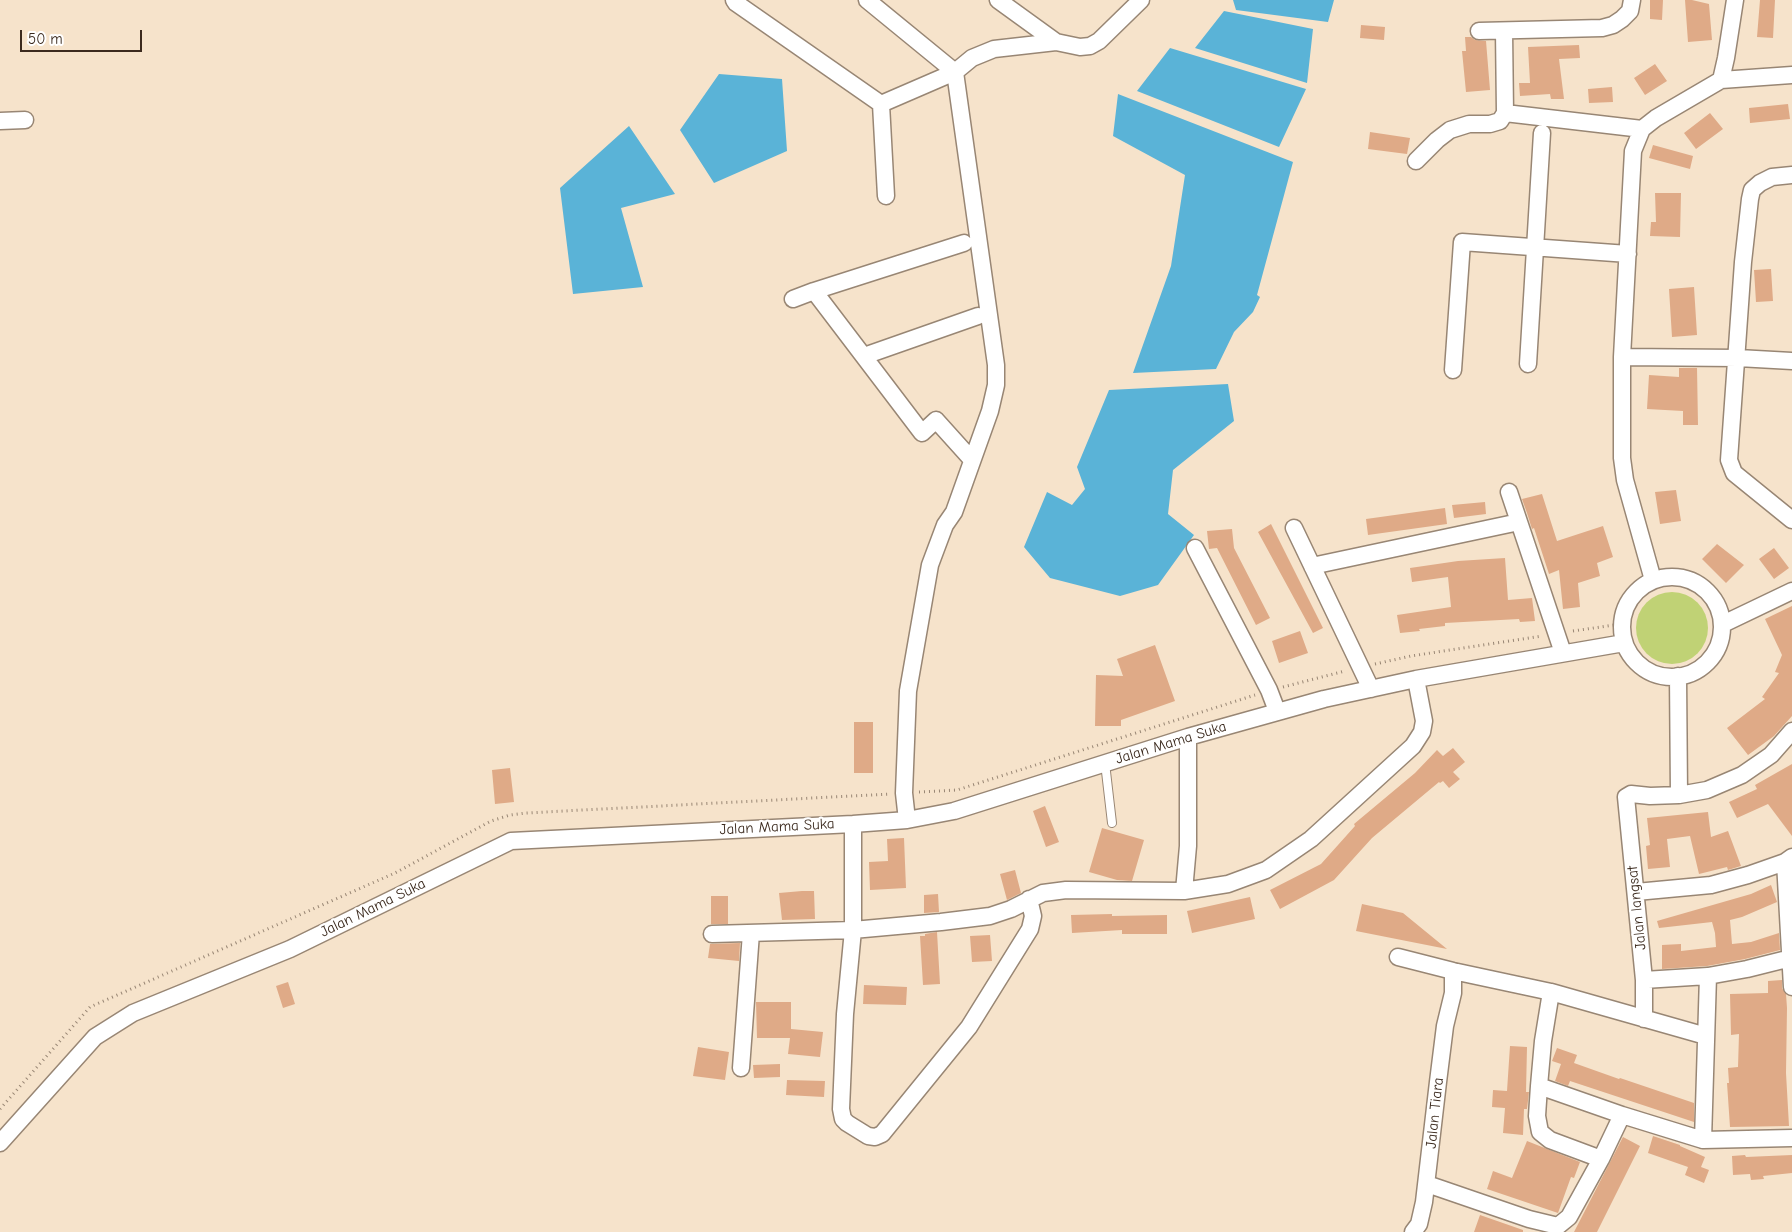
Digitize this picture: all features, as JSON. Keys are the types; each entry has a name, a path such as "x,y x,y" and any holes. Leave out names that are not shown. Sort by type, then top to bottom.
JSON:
{"street":[{"path":"734,0 881,104"},
{"path":"867,0 955,72 996,365 994,396 954,512 941,535 930,565 908,691 904,793 907,820"},
{"path":"998,0 1056,42"},
{"path":"881,104 955,72 972,58 994,50 1056,42 1080,47 1090,46 1099,41 1141,0"},
{"path":"1479,31 1602,28 1622,20 1630,11 1632,0"},
{"path":"1720,80 1726,58 1735,0"},
{"path":"1416,161 1450,130 1469,124 1490,124 1500,121 1506,113 1504,31"},
{"path":"1653,580 1625,480 1622,458 1622,358 1634,151 1642,129 1656,118 1720,80 1792,75"},
{"path":"881,104 886,196"},
{"path":"1506,113 1642,129"},
{"path":"0,121 25,120"},
{"path":"1528,364 1542,133"},
{"path":"1792,175 1772,177 1760,183 1752,190 1743,262 1738,358 1729,460 1730,467 1734,472 1792,520"},
{"path":"1453,370 1462,242 1628,254"},
{"path":"793,299 964,243"},
{"path":"814,291 922,433 936,420 972,460"},
{"path":"864,356 978,316"},
{"path":"1622,358 1738,358 1792,361"},
{"path":"1509,492 1563,653"},
{"path":"1312,566 1519,522"},
{"path":"1294,528 1371,689"},
{"path":"1194,548 1268,690 1277,711"},
{"path":"1676,576 1688,579 1699,584 1716,601 1721,612 1722,636 1718,648 1711,659 1695,671 1678,676 1659,675 1650,672 1634,660 1624,643 1622,624 1626,606 1637,590 1653,580 1676,576"},
{"path":"1723,624 1792,591"},
{"name":"Jalan Mama Suka","path":"0,1143 95,1037 133,1013 290,949 511,841 907,820 954,811 1277,711 1416,679 1624,643"},
{"path":"1678,676 1679,795 1707,790 1742,775 1771,755 1792,731"},
{"path":"712,934 853,930 941,922 990,916 1011,909 1043,893 1066,890 1184,891 1228,884 1266,870 1311,840 1413,746 1422,732 1424,721 1416,679"},
{"path":"1184,891 1188,846 1188,737"},
{"name":"Jalan langsat","path":"1644,1020 1644,980 1626,796 1631,794 1650,796 1679,795"},
{"path":"853,824 853,930 845,1014 841,1109 843,1118 847,1123 868,1136 875,1137 882,1134 969,1027 1030,929 1033,916 1029,899"},
{"path":"1636,892 1711,885 1748,875 1789,860 1792,987"},
{"path":"741,1068 751,933"},
{"path":"1398,957 1551,992 1644,1020 1706,1036"},
{"path":"1644,980 1708,976 1791,958"},
{"name":"Jalan Tiara","path":"1414,1232 1419,1224 1427,1184 1445,1026 1453,993 1453,971"},
{"path":"1703,1140 1708,976"},
{"path":"1551,992 1538,1086 1537,1116 1540,1132 1550,1140 1601,1159"},
{"path":"1538,1086 1703,1140 1792,1138"},
{"path":"1427,1184 1529,1219 1558,1226 1569,1217 1601,1159 1622,1115"}],"lane":[{"path":"1105,763 1112,823"}],"path":[{"path":"0,1109 90,1007 395,873 491,821 510,815 957,790 1268,690 1411,656 1622,624"}],"green space":[{"path":"1672,592 1692,598 1702,608 1708,628 1702,648 1692,658 1672,664 1652,658 1642,648 1636,628 1642,608 1652,598"}],"water":[{"path":"1233,0 1334,0 1328,22 1236,10"},
{"path":"1224,11 1313,29 1307,83 1195,48"},
{"path":"1170,48 1306,89 1279,147 1137,91"},
{"path":"719,74 782,79 787,151 714,183 680,130"},
{"path":"1118,94 1293,162 1257,295 1260,297 1253,312 1234,332 1216,369 1133,373 1171,266 1185,175 1113,136"},
{"path":"629,126 675,194 621,208 643,287 573,294 560,188"},
{"path":"1228,384 1234,421 1173,470 1168,514 1194,535 1158,585 1120,596 1050,578 1024,547 1047,492 1072,505 1085,489 1077,467 1109,390"}],"building":[{"path":"1650,0 1663,0 1662,20 1650,19"},
{"path":"1685,0 1709,4 1712,40 1688,42"},
{"path":"1760,0 1775,0 1773,38 1757,37"},
{"path":"1361,25 1385,27 1384,40 1360,38"},
{"path":"1465,37 1486,41 1490,90 1466,92 1462,51 1466,51"},
{"path":"1579,45 1580,58 1559,59 1564,99 1551,99 1550,94 1520,96 1519,83 1530,83 1528,47"},
{"path":"1655,64 1667,81 1645,95 1634,78"},
{"path":"1612,87 1613,102 1589,103 1588,89"},
{"path":"1788,104 1790,119 1750,123 1749,108"},
{"path":"1710,113 1723,129 1696,149 1684,133"},
{"path":"1370,132 1410,138 1407,154 1368,149"},
{"path":"1653,145 1693,156 1690,169 1649,158"},
{"path":"1655,193 1681,193 1680,237 1650,236 1651,222 1656,222"},
{"path":"1771,269 1773,301 1756,302 1754,270"},
{"path":"1694,287 1697,335 1672,337 1669,289"},
{"path":"1679,368 1697,368 1698,425 1683,425 1683,411 1647,409 1649,375 1679,377"},
{"path":"1676,490 1681,521 1660,524 1655,492"},
{"path":"1542,494 1557,541 1603,526 1613,557 1597,563 1600,576 1578,583 1580,607 1563,609 1559,570 1549,574 1534,528 1532,529 1522,499"},
{"path":"1485,502 1486,514 1454,518 1452,505"},
{"path":"1445,508 1447,524 1368,535 1366,519"},
{"path":"1271,524 1323,628 1313,633 1258,532"},
{"path":"1232,529 1234,548 1270,618 1256,625 1217,548 1209,549 1207,531"},
{"path":"1717,544 1744,565 1726,583 1702,559"},
{"path":"1774,548 1789,568 1774,579 1759,559"},
{"path":"1505,558 1508,600 1532,598 1535,621 1520,622 1519,619 1445,623 1445,626 1400,633 1397,615 1451,607 1448,577 1412,582 1410,568 1458,561"},
{"path":"1792,606 1792,716 1774,736 1748,755 1727,728 1765,699 1762,697 1779,673 1775,672 1782,655 1765,619"},
{"path":"1300,631 1308,653 1279,663 1272,641"},
{"path":"1155,645 1175,701 1121,720 1121,726 1095,726 1096,675 1123,676 1117,659"},
{"path":"854,722 873,722 873,773 854,773"},
{"path":"1453,748 1465,762 1453,772 1460,779 1449,788 1443,781 1439,782 1372,838 1334,880 1280,909 1270,890 1321,864 1355,826 1354,824 1415,773 1437,750 1443,756"},
{"path":"1792,764 1792,836 1768,804 1737,818 1729,802 1757,789 1755,785"},
{"path":"510,768 514,802 495,804 492,770"},
{"path":"1045,806 1059,842 1046,847 1033,811"},
{"path":"1708,812 1711,837 1728,831 1741,866 1728,870 1727,867 1699,874 1690,836 1667,839 1670,867 1648,869 1646,846 1650,845 1647,818"},
{"path":"1102,828 1144,840 1132,881 1117,880 1089,872"},
{"path":"904,838 906,888 870,890 869,862 888,861 887,839"},
{"path":"1015,870 1021,893 1007,900 1000,874"},
{"path":"1771,885 1777,902 1730,920 1732,944 1751,942 1779,933 1780,950 1707,966 1662,969 1662,945 1681,944 1681,951 1716,947 1715,933 1712,922 1659,928 1657,921 1751,894"},
{"path":"814,891 815,919 782,920 779,893"},
{"path":"938,894 939,912 924,913 924,895"},
{"path":"711,896 728,896 728,924 711,924"},
{"path":"1250,897 1255,919 1192,933 1187,911"},
{"path":"1362,904 1403,913 1447,949 1356,931"},
{"path":"1112,914 1112,916 1167,915 1167,934 1122,934 1122,930 1072,933 1071,915"},
{"path":"937,932 940,984 923,985 920,936"},
{"path":"990,935 992,961 972,962 970,936"},
{"path":"740,943 739,961 708,958 710,944"},
{"path":"1782,980 1787,1008 1786,1073 1789,1126 1730,1127 1727,1083 1729,1083 1728,1068 1738,1067 1739,1034 1731,1035 1730,994 1768,993 1768,981"},
{"path":"288,982 295,1004 283,1008 276,986"},
{"path":"864,985 907,987 906,1005 863,1004"},
{"path":"756,1002 791,1002 791,1029 823,1032 820,1057 788,1054 790,1038 757,1038"},
{"path":"1510,1046 1527,1047 1526,1092 1529,1092 1527,1109 1524,1109 1523,1135 1503,1133 1505,1108 1492,1107 1493,1090 1507,1091"},
{"path":"698,1047 729,1052 725,1080 693,1076"},
{"path":"1557,1048 1577,1055 1574,1063 1694,1103 1694,1122 1570,1081 1568,1086 1555,1081 1561,1064 1552,1061"},
{"path":"780,1064 780,1077 754,1078 753,1065"},
{"path":"787,1080 825,1081 824,1097 786,1095"},
{"path":"1653,1136 1680,1145 1705,1157 1701,1167 1709,1170 1704,1183 1685,1175 1688,1167 1648,1153"},
{"path":"1623,1137 1640,1146 1597,1232 1574,1232"},
{"path":"1527,1141 1580,1162 1574,1178 1571,1177 1558,1213 1487,1189 1493,1171 1512,1178"},
{"path":"1745,1155 1746,1157 1792,1155 1792,1173 1763,1176 1764,1179 1751,1180 1750,1174 1733,1175 1732,1156"},
{"path":"1480,1215 1523,1230 1523,1232 1474,1232"}]}
